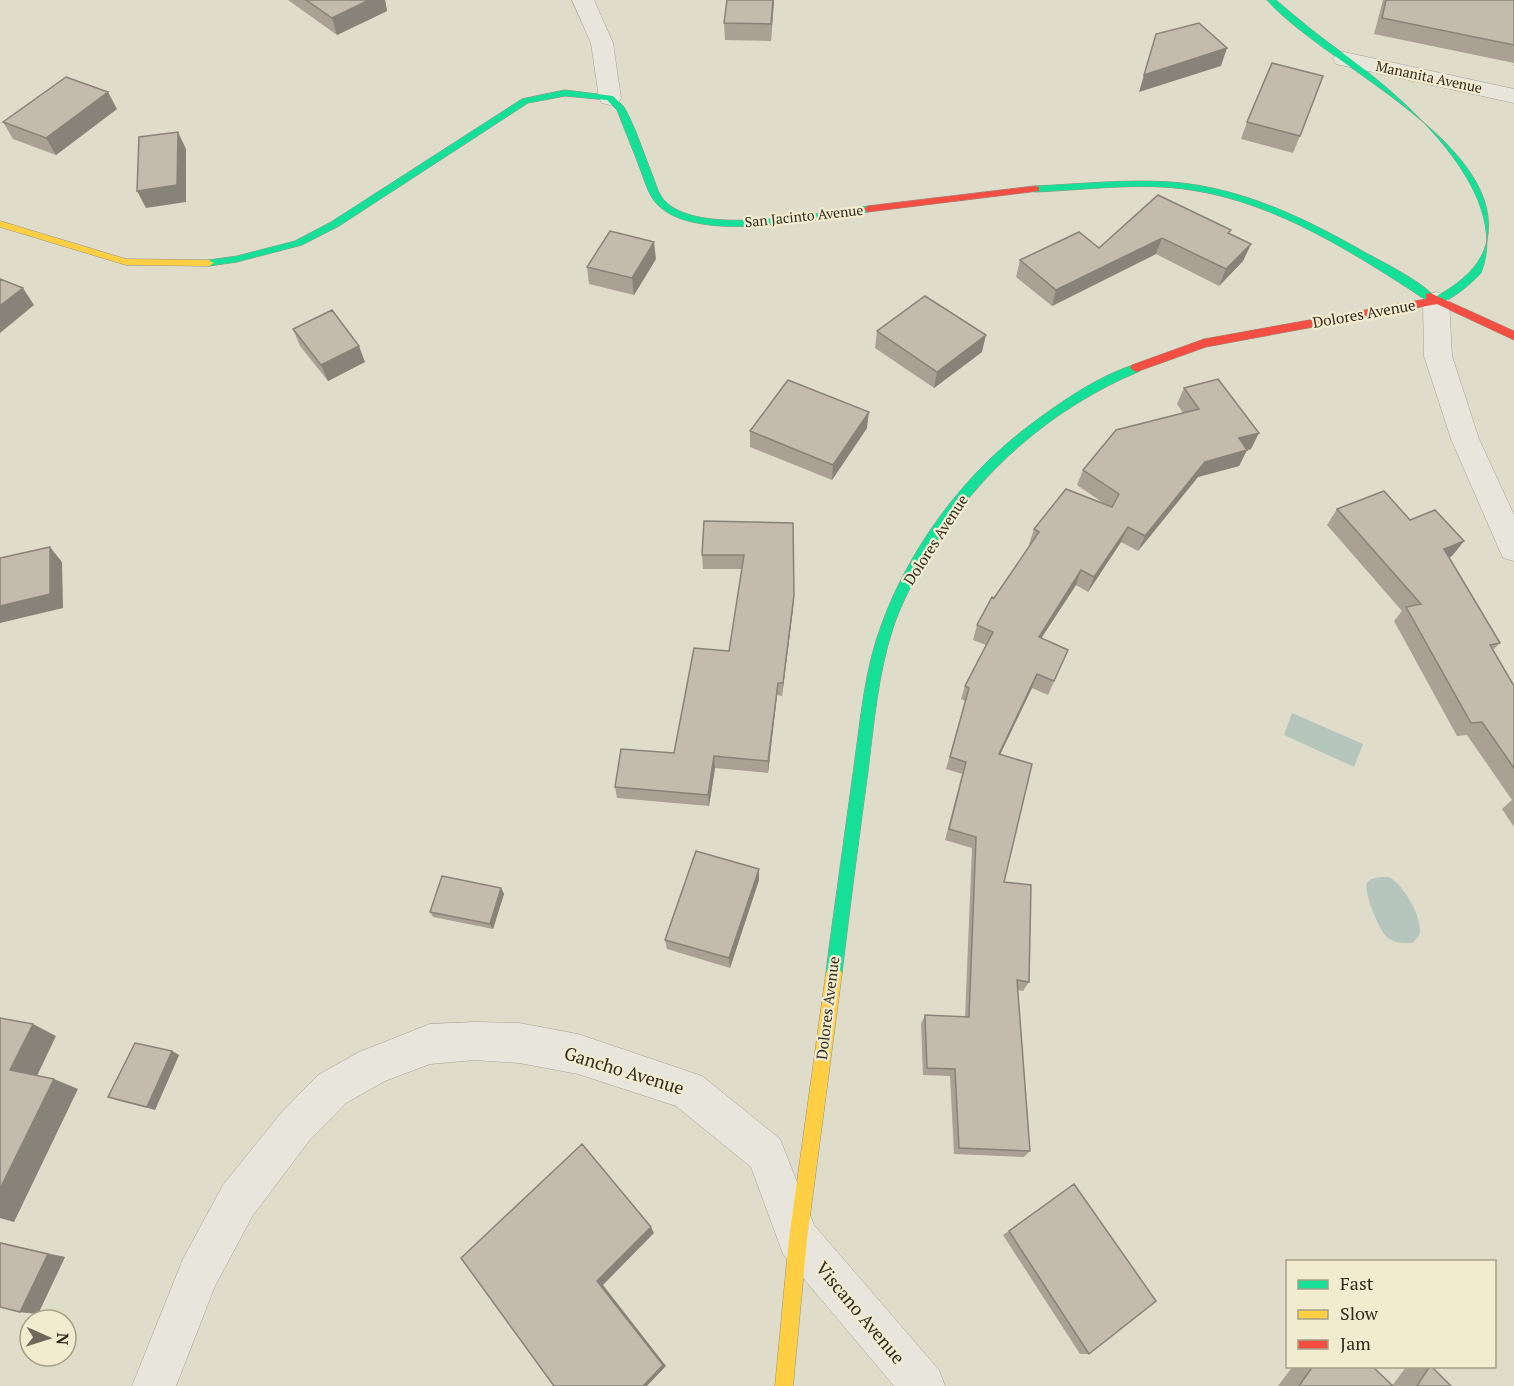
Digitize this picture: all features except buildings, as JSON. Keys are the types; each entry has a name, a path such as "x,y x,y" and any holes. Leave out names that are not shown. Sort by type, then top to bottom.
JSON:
{"street":[{"path":"0,224 126,262 206,263 237,259 298,243 335,224 525,102 565,93 610,98 602,43 583,0"},
{"name":"Dolores Avenue","path":"784,1386 798,1239 870,702 887,627 909,577 957,504 996,460 1055,412 1120,374 1204,343 1436,301 1461,289 1481,267 1500,230 1500,213 1484,175 1451,138 1344,59 1271,0"},
{"name":"Mananita Avenue","path":"1344,59 1514,96"},
{"name":"San Jacinto Avenue","path":"610,98 621,109 660,203 679,215 751,224 1028,189 1132,185 1189,187 1230,195 1304,224 1375,261 1436,301 1514,336"},
{"path":"1436,301 1438,356 1465,439 1514,549"},
{"name":"Gancho Avenue","path":"154,1386 198,1274 238,1200 295,1127 332,1089 373,1066 430,1044 475,1041 519,1043 578,1054 688,1090 766,1153 798,1239"},
{"name":"Viscano Avenue","path":"798,1239 923,1386"}],"shaded area":[{"path":"1292,713 1363,744 1354,767 1284,735"},
{"path":"1389,877 1400,886 1417,916 1420,932 1413,943 1389,939 1372,910 1367,893 1367,883 1374,878"}],"traffic: fast":[{"path":"1271,0 1316,38 1432,125 1455,147 1474,170 1488,195 1495,222 1492,249 1468,280 1436,301"},
{"path":"209,263 237,259 298,243 335,224 525,101 565,93 610,98 621,109 657,198 673,212 696,220 756,223 868,209"},
{"path":"1035,189 1152,184 1191,187 1223,194 1254,203 1316,230 1375,262 1430,297"},
{"path":"834,973 873,682 887,627 895,607 933,538 964,495 995,460 1025,434 1062,408 1118,375 1136,368"}],"traffic: slow":[{"path":"0,224 126,262 209,263"},
{"path":"784,1386 798,1239 834,973"}],"traffic: jam":[{"path":"868,209 1035,189"},
{"path":"1430,297 1514,336"},
{"path":"1136,368 1204,343 1436,301"}]}
